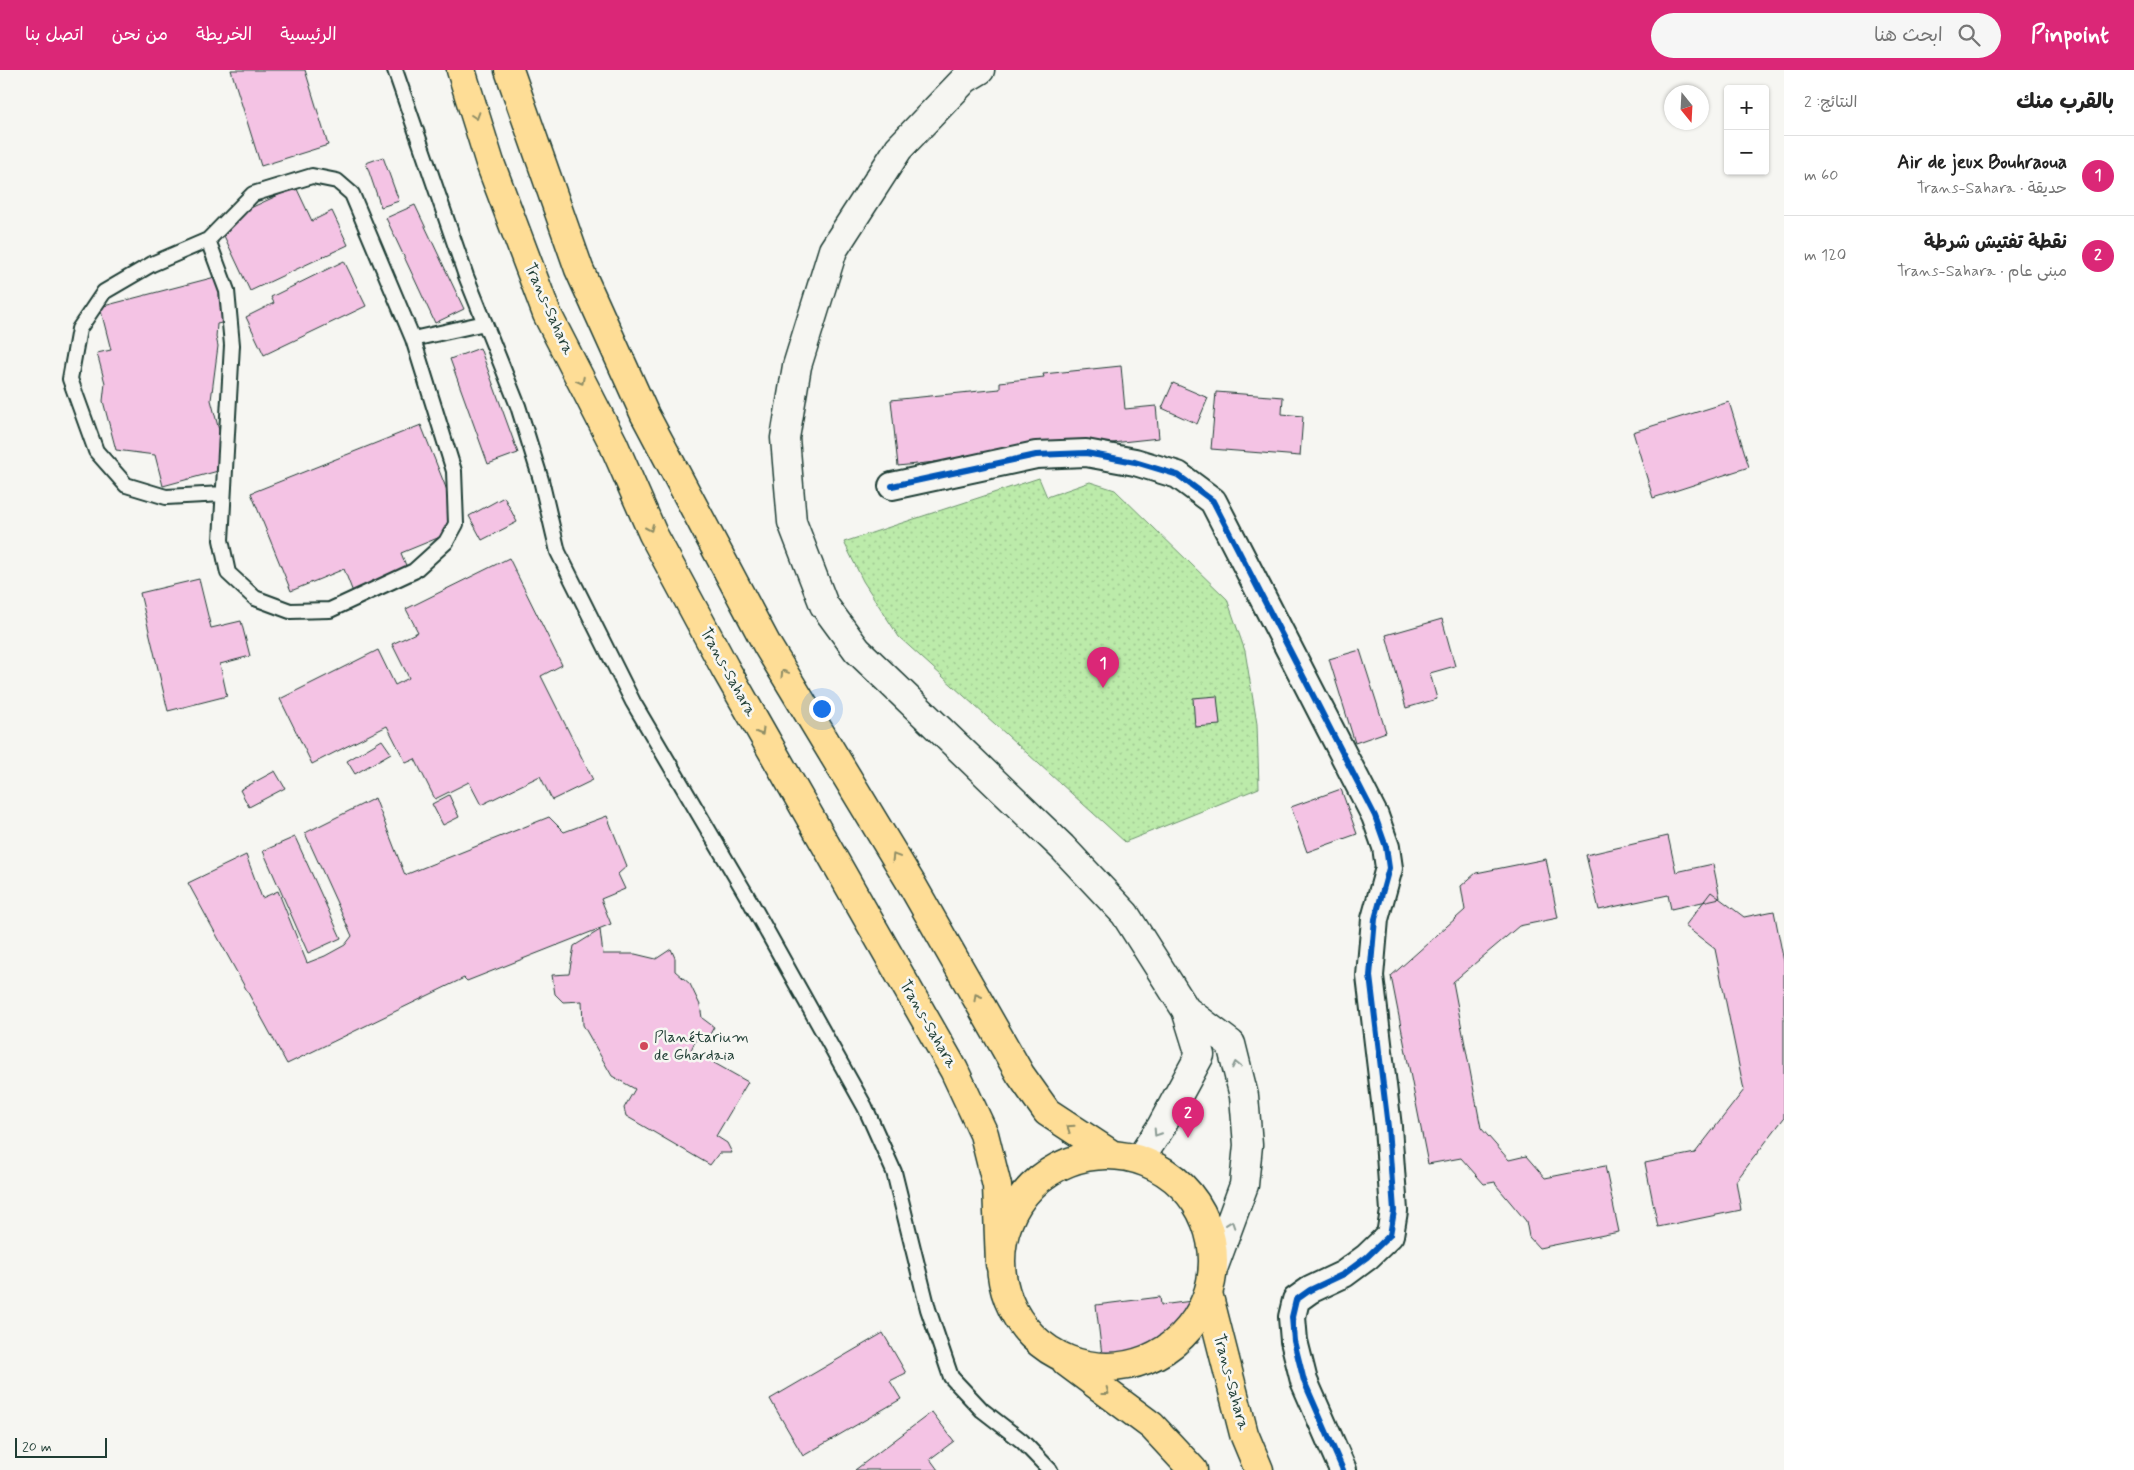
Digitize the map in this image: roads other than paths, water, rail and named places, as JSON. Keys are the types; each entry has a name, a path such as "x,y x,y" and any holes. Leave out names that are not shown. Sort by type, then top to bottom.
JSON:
{"highway":[{"name":"Trans-Sahara","path":"461,70 490,163 547,314 613,443 653,534 724,668 954,1070 984,1134 997,1186 1000,1264"},
{"path":"510,70 579,269 645,415 768,645 911,882 1020,1074 1047,1112 1111,1154"},
{"name":"Trans-Sahara","path":"1111,1154 1140,1160 1166,1172 1188,1192 1204,1216 1212,1244 1210,1281 1244,1434 1259,1470"},
{"path":"1111,1154 1076,1159 1045,1174 1020,1199 1005,1230 1000,1264 1007,1299 1025,1329 1152,1426 1193,1470"},
{"path":"1053,1352 1082,1364 1114,1366 1145,1360 1172,1344 1194,1322 1210,1281"}],"main road":[{"path":"980,70 965,79 899,148 833,250 797,366 785,438 792,522 824,605 857,650 984,774 1062,846 1125,914 1186,1010 1200,1055 1161,1127 1140,1160"},
{"path":"1186,1010 1231,1044 1244,1096 1248,1145 1244,1185 1210,1281"}],"street":[{"path":"892,486 1046,454 1086,453 1135,462 1178,475 1213,501 1375,816 1386,847 1389,868 1375,919 1370,976 1388,1127 1394,1211 1390,1235 1367,1257 1344,1274 1310,1290 1296,1300 1292,1317 1294,1341 1304,1381 1343,1470"}],"lane":[{"path":"395,70 466,276 518,406 541,480 558,552 633,702 754,910 860,1098 872,1123 894,1172 928,1309 951,1377 982,1410 1022,1440 1050,1470"},
{"path":"208,240 227,291 232,346 223,494 220,540 228,573 256,598 290,611 330,610 414,571 446,542 456,524 454,471 413,339 352,194 337,181 312,176 253,194 208,240 152,264 104,292 79,330 70,379 96,451 126,485 166,498 223,494"},
{"path":"413,339 485,323"}],"place":[{"name":"Air de jeux Bouhraoua","path":"1103,688"},
{"name":"Planétarium de Ghardaia","path":"644,1046"},
{"name":"نقطة تفتيش شرطة","path":"1188,1138"}]}
